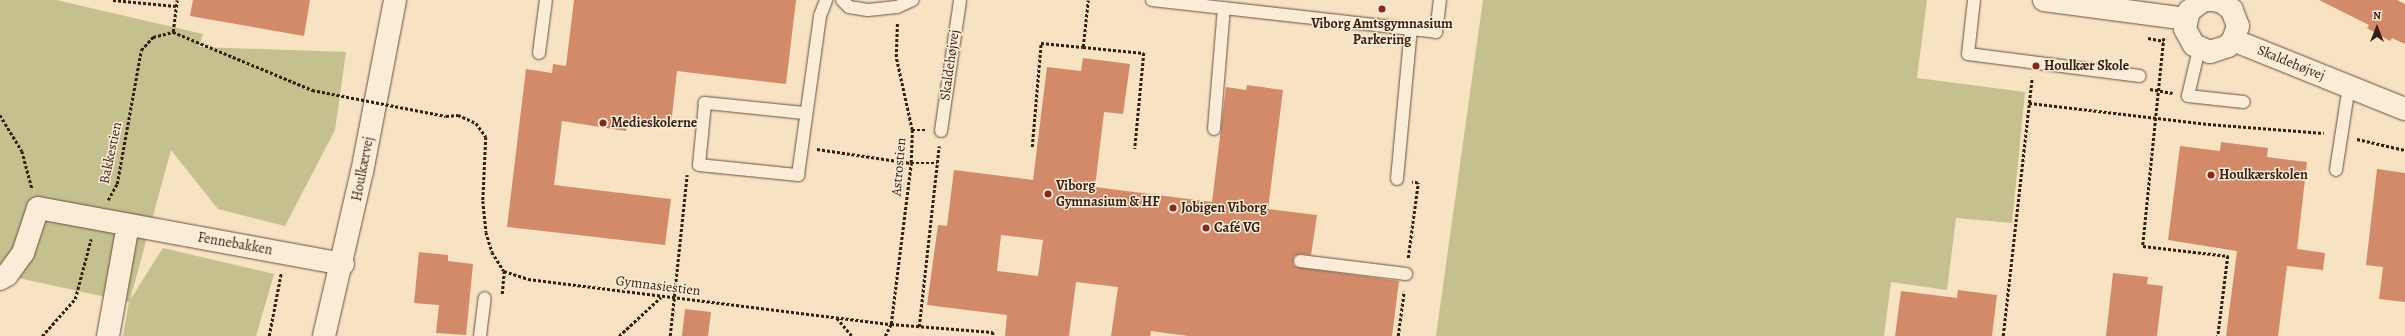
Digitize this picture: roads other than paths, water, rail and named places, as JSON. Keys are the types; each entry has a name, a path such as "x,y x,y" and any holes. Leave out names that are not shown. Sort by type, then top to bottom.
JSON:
{"street":[{"name":"Houlkærvej","path":"324,336 342,264 395,0"},
{"path":"2044,0 2176,18 2195,5 2217,0 2232,10 2238,26 2233,40 2220,50 2210,52 2199,49 2188,37 2176,18"},
{"name":"Skaldehøjvej","path":"2233,40 2405,109"},
{"name":"Fennebakken","path":"0,279 7,275 23,253 38,208 342,264"},
{"path":"108,336 128,225"}],"lane":[{"path":"539,53 546,0"},
{"path":"804,113 705,103 699,165 798,175 804,113 820,16 826,0"},
{"path":"842,0 849,7 868,10 897,7 913,0"},
{"name":"Skaldehøjvej","path":"941,131 960,0"},
{"path":"1152,0 1436,32 1440,0"},
{"path":"1974,0 1968,54 2140,76"},
{"path":"1214,129 1224,8"},
{"path":"1397,179 1411,29"},
{"path":"2199,49 2188,96 2244,102"},
{"path":"2336,170 2349,86"},
{"path":"1300,261 1406,274"},
{"path":"480,336 485,298"}],"place":[{"name":"Viborg Amtsgymnasium Parkering","path":"1382,9"},
{"name":"Houlkær Skole","path":"2036,66"},
{"name":"Medieskolerne","path":"603,123"},
{"name":"Houlkærskolen","path":"2211,175"},
{"name":"Viborg Gymnasium & HF","path":"1048,194"},
{"name":"Jobigen Viborg","path":"1173,208"},
{"name":"Café VG","path":"1206,228"}]}
